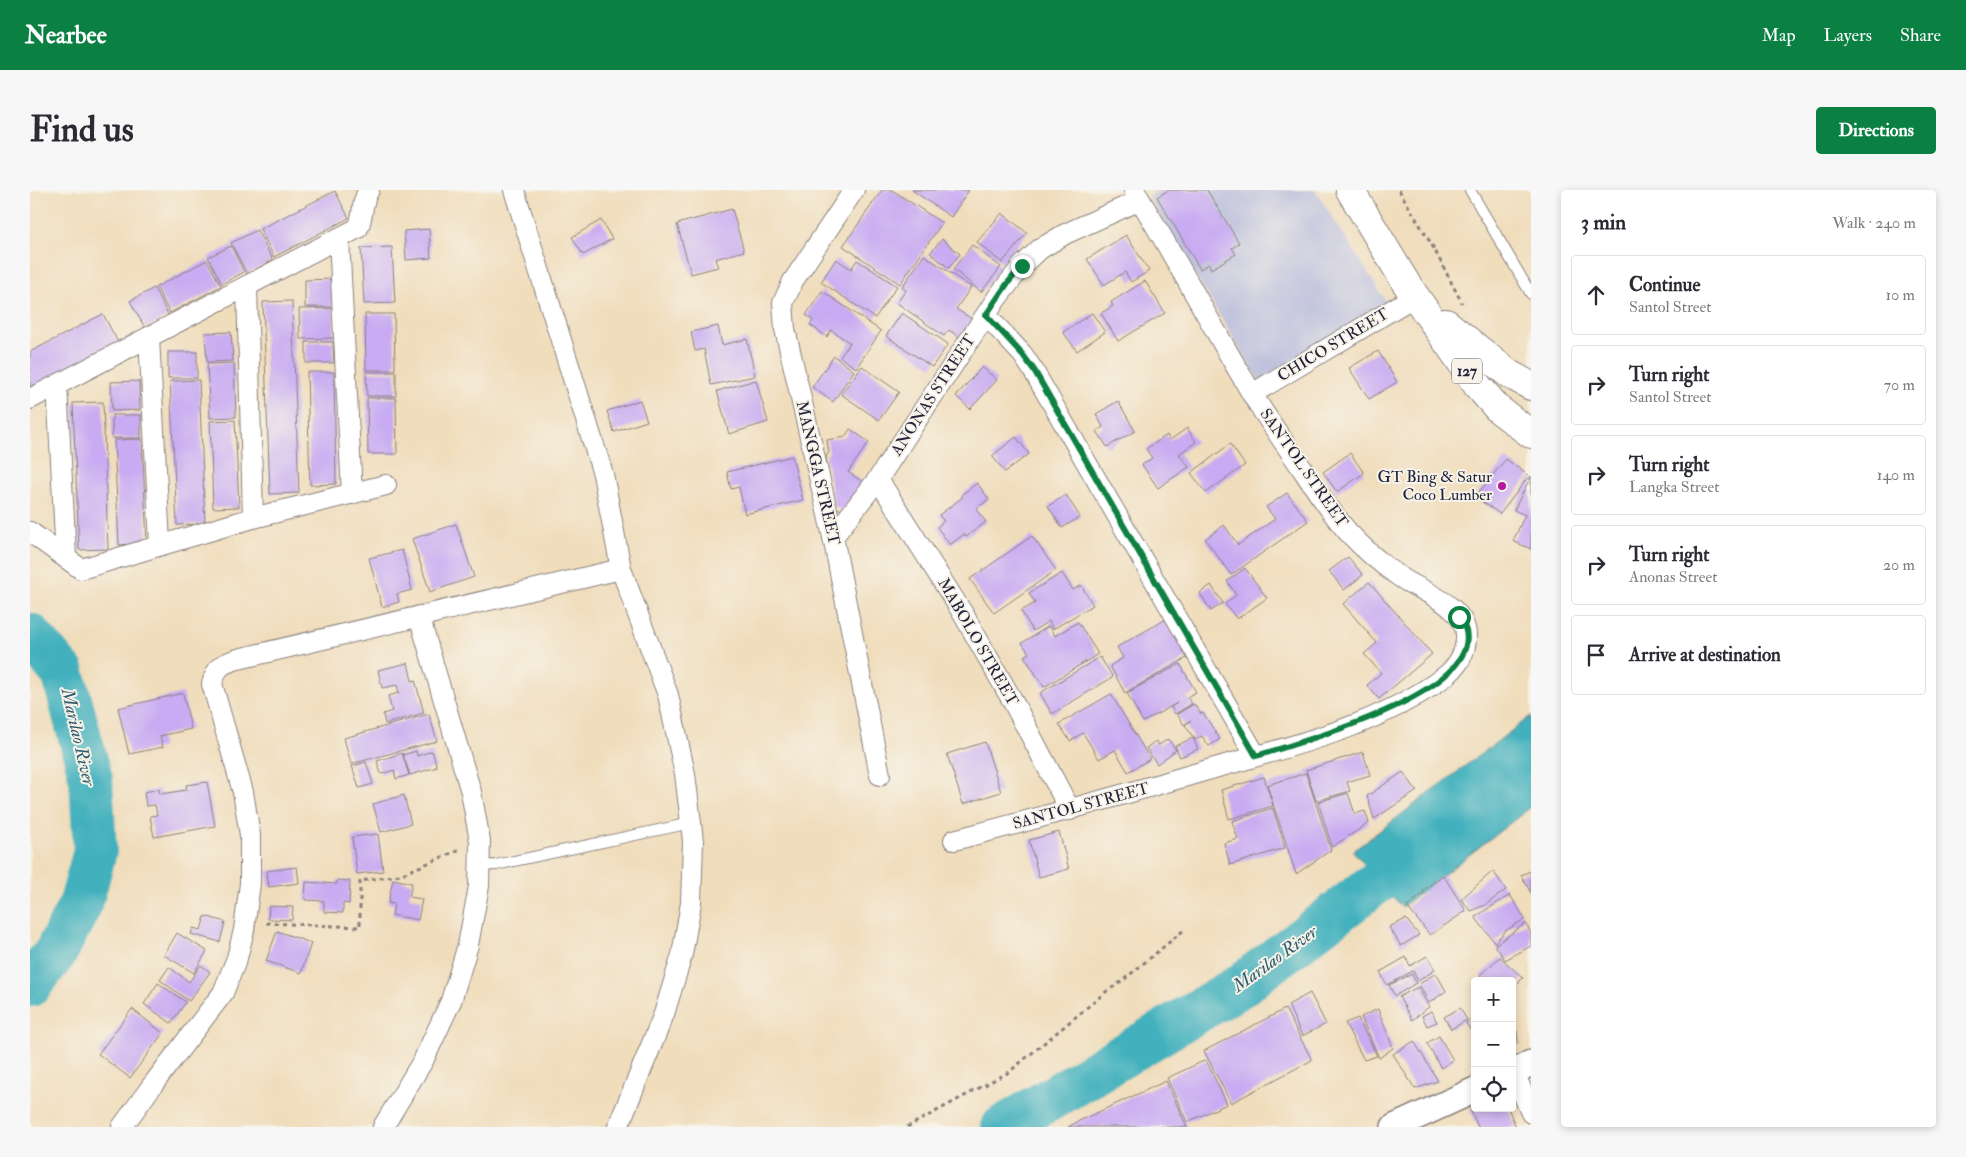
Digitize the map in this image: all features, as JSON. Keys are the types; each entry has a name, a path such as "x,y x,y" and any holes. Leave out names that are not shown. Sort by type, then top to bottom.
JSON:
{"main road":[{"name":"127","path":"1350,190 1415,296 1477,385 1498,409 1531,434"},
{"name":"127","path":"1415,296 1486,358 1531,386"}],"street":[{"path":"30,399 358,228 362,221 364,201 369,190"},
{"path":"514,190 604,474 620,569 668,695 686,774 693,841 691,903 682,955 664,1014 618,1127"},
{"name":"MANGGA STREET","path":"854,190 793,281 783,303 785,329 833,537 880,775"},
{"name":"ANONAS STREET","path":"833,537 878,479 986,315 1022,266 1040,249 1064,234 1137,195"},
{"name":"SANTOL STREET","path":"954,840 1070,810 1256,756 1354,725 1403,702 1446,676 1458,663 1466,647 1466,630 1459,617 1448,605 1434,595 1403,579 1375,558 1348,532 1317,492 1252,394 1137,195"},
{"path":"340,238 352,494"},
{"path":"247,286 253,518"},
{"name":"CHICO STREET","path":"1252,394 1415,296"},
{"path":"986,315 1023,355 1034,370 1256,756"},
{"path":"149,337 160,544"},
{"path":"57,385 66,558"},
{"name":"MABOLO STREET","path":"878,479 962,612 1011,698 1070,810"},
{"path":"30,532 80,569 253,518 386,485"},
{"path":"122,1127 223,992 237,958 244,930 250,883 250,835 243,792 212,684 215,672 223,664 620,569"},
{"path":"383,1127 424,1059 451,1001 468,945 479,886 480,841 471,792 419,616"},
{"path":"1519,1069 1531,1113"},
{"path":"1394,1127 1471,1092"}],"lane":[{"path":"1470,190 1531,294"},
{"path":"479,866 496,865 691,823"}],"path":[{"path":"1399,190 1434,247 1463,304"},
{"path":"244,930 266,923 360,927 360,881 400,875 480,841"},
{"path":"906,1127 1009,1072 1107,990 1121,982 1184,930"}],"shaded area":[{"path":"1160,190 1315,190 1389,306 1259,380 1148,197"}],"water":[{"path":"1531,716 1531,807 1402,907 1353,851"}],"building":[{"path":"882,190 892,190 942,223 900,284 843,246"},
{"path":"912,190 969,190 951,217"},
{"path":"1169,190 1207,190 1239,243 1232,248 1236,254 1211,269 1209,264 1200,269 1157,197"},
{"path":"335,191 349,218 274,257 260,229"},
{"path":"732,209 744,251 715,259 718,267 691,274 677,224"},
{"path":"1002,213 1027,233 1002,263 977,242"},
{"path":"601,220 612,239 583,255 572,237"},
{"path":"429,229 431,258 406,260 404,231"},
{"path":"257,230 273,260 247,274 231,243"},
{"path":"1126,235 1149,271 1131,282 1125,272 1104,285 1087,259"},
{"path":"942,239 960,254 949,268 930,253"},
{"path":"972,245 1001,267 981,292 953,269"},
{"path":"231,246 244,272 222,284 208,257"},
{"path":"392,247 395,303 364,304 361,248"},
{"path":"924,255 971,287 956,309 972,319 959,337 949,330 944,336 897,303 906,290 902,287"},
{"path":"836,259 851,269 857,260 897,286 875,318 821,282"},
{"path":"207,260 221,286 170,313 156,287"},
{"path":"333,279 333,307 305,307 305,280"},
{"path":"1145,281 1165,313 1118,341 1101,313 1113,306 1111,302"},
{"path":"154,288 169,316 145,328 130,301"},
{"path":"822,291 881,331 856,368 840,357 850,343 831,330 827,337 810,325 813,320 806,315"},
{"path":"292,301 299,493 270,494 263,302"},
{"path":"334,308 334,338 300,339 299,309"},
{"path":"902,313 948,344 932,367 886,336"},
{"path":"1092,313 1105,332 1077,351 1063,332"},
{"path":"103,314 119,344 30,390 30,352"},
{"path":"365,314 394,314 395,370 366,370"},
{"path":"718,326 722,345 747,339 755,376 711,385 704,349 695,351 691,332"},
{"path":"231,332 233,361 207,362 205,333"},
{"path":"306,342 333,342 334,363 306,363"},
{"path":"1378,351 1397,382 1369,399 1349,368"},
{"path":"168,352 197,352 197,378 168,378"},
{"path":"834,356 854,371 833,402 812,387"},
{"path":"234,363 236,417 210,418 207,364"},
{"path":"862,366 899,392 879,420 841,394"},
{"path":"982,367 997,380 970,409 956,396"},
{"path":"307,372 334,372 336,484 310,485"},
{"path":"366,372 396,372 396,396 367,396"},
{"path":"199,380 205,524 177,525 170,381"},
{"path":"756,380 768,422 729,434 717,391"},
{"path":"139,381 140,410 112,411 111,382"},
{"path":"367,398 396,398 397,454 368,454"},
{"path":"640,400 647,421 614,432 607,411"},
{"path":"1118,401 1135,431 1107,447 1097,431 1103,427 1096,414"},
{"path":"103,402 108,549 79,550 73,403"},
{"path":"112,415 141,415 141,438 112,438"},
{"path":"235,420 239,507 213,508 210,421"},
{"path":"1187,428 1196,442 1179,454 1189,467 1158,488 1142,465 1152,458 1146,449 1167,435 1170,440"},
{"path":"850,429 869,442 848,472 863,482 843,511 834,506 826,457 829,452 827,440 845,437"},
{"path":"1016,437 1029,454 1005,472 992,456"},
{"path":"142,439 147,543 119,545 114,440"},
{"path":"1230,444 1245,465 1206,493 1191,473"},
{"path":"1350,453 1364,473 1337,492 1323,472"},
{"path":"792,456 803,500 745,514 739,487 731,489 727,472"},
{"name":"GT Bing & Satur Coco Lumber","path":"1506,459 1529,476 1500,514 1475,497"},
{"path":"1531,476 1531,549 1513,541 1525,515 1514,510"},
{"path":"977,483 989,499 976,509 986,522 966,537 964,534 950,545 937,527 944,521 939,515 963,497 961,495"},
{"path":"1287,493 1308,521 1231,575 1205,539 1224,525 1238,545 1275,519 1266,507"},
{"path":"1066,495 1080,517 1062,528 1048,506"},
{"path":"456,524 474,577 430,592 412,539"},
{"path":"1032,536 1056,570 994,613 970,579"},
{"path":"402,550 412,590 397,594 399,602 382,607 369,558"},
{"path":"1348,557 1363,575 1344,590 1329,571"},
{"path":"1245,568 1267,598 1237,619 1225,604 1236,595 1227,581"},
{"path":"1062,573 1073,590 1081,585 1093,605 1053,629 1049,621 1033,631 1021,611 1035,603 1029,593"},
{"path":"1369,582 1432,654 1379,699 1367,685 1381,673 1364,654 1377,643 1343,604"},
{"path":"1211,585 1223,603 1211,611 1200,593"},
{"path":"1170,617 1192,655 1125,693 1110,666 1123,658 1117,647"},
{"path":"1078,622 1098,654 1044,687 1024,656 1029,653 1022,643 1049,626 1055,636"},
{"path":"1100,657 1113,677 1052,714 1040,693"},
{"path":"408,663 412,681 415,680 424,713 385,724 383,714 392,711 388,696 399,693 397,685 382,688 378,670"},
{"path":"1180,664 1196,692 1187,697 1192,704 1175,714 1171,707 1177,703 1143,722 1127,693"},
{"path":"183,693 191,729 160,736 163,747 129,754 118,708"},
{"path":"1111,694 1150,759 1128,772 1115,750 1099,759 1083,733 1070,741 1059,724"},
{"path":"1194,704 1201,714 1203,713 1220,739 1209,746 1202,736 1195,740 1185,725 1191,720 1184,725 1177,714"},
{"path":"429,714 437,741 351,764 344,738"},
{"path":"1193,738 1198,749 1180,757 1175,746"},
{"path":"1168,739 1176,750 1157,764 1146,748 1156,741 1159,745"},
{"path":"985,742 1001,792 963,804 947,754"},
{"path":"416,751 417,756 432,751 437,767 410,775 403,755"},
{"path":"1363,752 1370,775 1347,782 1350,791 1316,801 1306,770"},
{"path":"402,753 409,775 396,779 394,770 381,774 377,761"},
{"path":"366,762 373,784 359,788 352,766"},
{"path":"1403,772 1417,791 1374,819 1367,796"},
{"path":"1306,773 1331,850 1296,874 1267,785"},
{"path":"1264,777 1273,806 1229,819 1221,790"},
{"path":"207,782 215,826 154,837 150,816 157,815 155,805 146,806 144,792 159,789 160,794 187,790 186,785"},
{"path":"1348,793 1355,814 1365,811 1369,823 1332,847 1318,802"},
{"path":"404,795 411,824 381,832 373,804"},
{"path":"1273,808 1285,848 1230,865 1224,843 1238,839 1232,821"},
{"path":"1059,832 1069,869 1039,877 1029,840"},
{"path":"378,834 383,871 357,874 352,837"},
{"path":"297,867 299,883 269,887 267,871"},
{"path":"1493,871 1506,890 1485,905 1471,911 1461,899"},
{"path":"1531,871 1531,893 1521,875"},
{"path":"1443,875 1466,911 1430,935 1407,907"},
{"path":"393,879 412,883 409,897 422,899 418,920 392,915 394,904 388,903"},
{"path":"337,880 350,881 349,904 343,903 343,913 324,912 324,901 305,900 306,882 337,884"},
{"path":"1510,895 1525,919 1505,931 1495,943 1475,917"},
{"path":"269,906 293,907 292,920 268,919"},
{"path":"205,916 225,922 220,942 191,934 193,928 201,930"},
{"path":"1406,919 1419,935 1401,946 1389,927"},
{"path":"1526,923 1531,934 1531,946 1505,960 1495,945"},
{"path":"277,931 311,943 301,973 266,961"},
{"path":"177,933 207,951 194,973 164,955"},
{"path":"1427,956 1435,970 1418,981 1413,971 1387,985 1380,972 1406,957 1410,966"},
{"path":"1500,957 1523,978 1516,985 1516,977 1482,977 1480,975"},
{"path":"201,965 210,972 189,1001 160,980 169,967 189,982"},
{"path":"1436,973 1446,991 1429,1003 1419,984"},
{"path":"1412,974 1416,983 1395,996 1389,985"},
{"path":"158,983 186,1002 171,1023 144,1004"},
{"path":"1418,987 1429,1007 1412,1020 1399,997"},
{"path":"1310,993 1326,1024 1302,1036 1288,1005"},
{"path":"1460,1008 1467,1020 1451,1029 1444,1017"},
{"path":"132,1009 163,1033 130,1078 98,1054"},
{"path":"1285,1009 1312,1060 1231,1103 1204,1051"},
{"path":"1378,1009 1393,1048 1379,1058 1361,1017"},
{"path":"1431,1011 1437,1022 1427,1026 1422,1016"},
{"path":"1358,1018 1377,1056 1364,1060 1345,1023"},
{"path":"1471,1019 1471,1031 1466,1023"},
{"path":"1516,1032 1518,1042 1516,1044"},
{"path":"1439,1036 1453,1060 1441,1068 1427,1043"},
{"path":"1414,1041 1438,1081 1415,1089 1393,1054"},
{"path":"1206,1060 1227,1104 1187,1122 1167,1078"},
{"path":"1166,1081 1187,1127 1068,1127 1081,1120"},
{"path":"1471,1112 1510,1112 1516,1127 1478,1127"}],"waterway":[{"name":"Marilao River","path":"30,635 63,673 91,779 95,851 81,903 56,952 30,985"},
{"name":"Marilao River","path":"1003,1127 1240,986 1426,845"}],"place":[{"name":"GT Bing & Satur Coco Lumber","path":"1502,486"}],"route":[{"path":"1022,266 986,315 1023,355 1034,370 1256,756 1354,725 1403,702 1446,676 1458,663 1466,647 1466,630 1459,617"}]}
